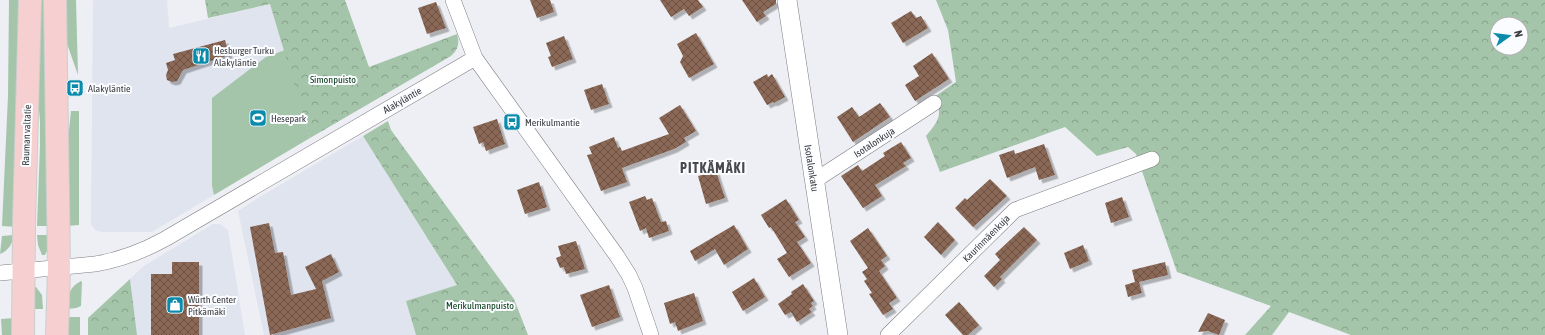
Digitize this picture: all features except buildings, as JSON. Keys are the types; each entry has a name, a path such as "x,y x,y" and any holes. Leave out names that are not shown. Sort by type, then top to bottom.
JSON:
{"highway":[{"name":"Rauman valtatie","path":"23,335 23,271 30,0"},
{"path":"54,0 59,268 56,335"}],"street":[{"path":"453,0 475,58 617,256 629,275 651,335"},
{"name":"Isotalonkatu","path":"787,0 838,335"},
{"name":"Alakyläntie","path":"0,273 105,262 140,252 475,58"},
{"name":"Isotalonkuja","path":"814,181 934,103"},
{"name":"Kaurinmäenkuja","path":"888,335 1015,210 1152,159"}],"shaded area":[{"path":"93,0 167,0 169,28 270,4 285,50 266,57 212,186 214,195 152,232 101,232 95,230 91,224"},
{"path":"363,136 457,285 406,301 416,335 264,335 238,211"},
{"path":"213,224 220,224 228,230 245,335 137,335 130,279 144,266"}],"green space":[{"path":"9,0 19,0 17,227 2,226 8,96"},
{"path":"38,0 47,0 51,226 37,226 40,146 40,122 36,70"},
{"path":"66,0 76,0 78,75 65,38"},
{"name":"Simonpuisto","path":"205,0 345,0 369,67 457,34 457,49 451,56 310,138 270,4 208,18"},
{"path":"936,0 1545,0 1545,335 1351,335 1289,312 1272,335 1245,335 1271,306 1177,272 1136,154 1128,147 1097,156 1065,127 940,172 926,136 938,118 939,109 934,97 956,82 948,30"},
{"name":"Hesepark","path":"285,50 310,138 214,195 212,186 212,98 266,57"},
{"path":"71,111 79,111 79,225 66,226 65,169"},
{"name":"Merikulmanpuisto","path":"388,121 391,130 514,299 528,335 416,335 406,301 457,285 363,136"},
{"path":"14,235 10,246 0,254 2,236"},
{"path":"37,235 51,235 49,247 45,255 42,255 38,245"},
{"path":"130,279 137,335 88,335 88,318"},
{"path":"81,281 81,306 66,309 68,296 74,286"},
{"path":"34,287 36,287 42,295 43,309 30,309"},
{"path":"65,317 80,317 80,335 64,335"},
{"path":"14,318 14,335 2,335 1,319"}],"place":[{"name":"Hesburger Turku Alakyläntie","path":"201,56"},
{"name":"Alakyläntie","path":"75,88"},
{"name":"Hesepark","path":"258,118"},
{"name":"Merikulmantie","path":"512,122"},
{"name":"Würth Center Pitkämäki","path":"175,305"}],"district":[{"name":"PITKÄMÄKI","path":"713,168"}]}
